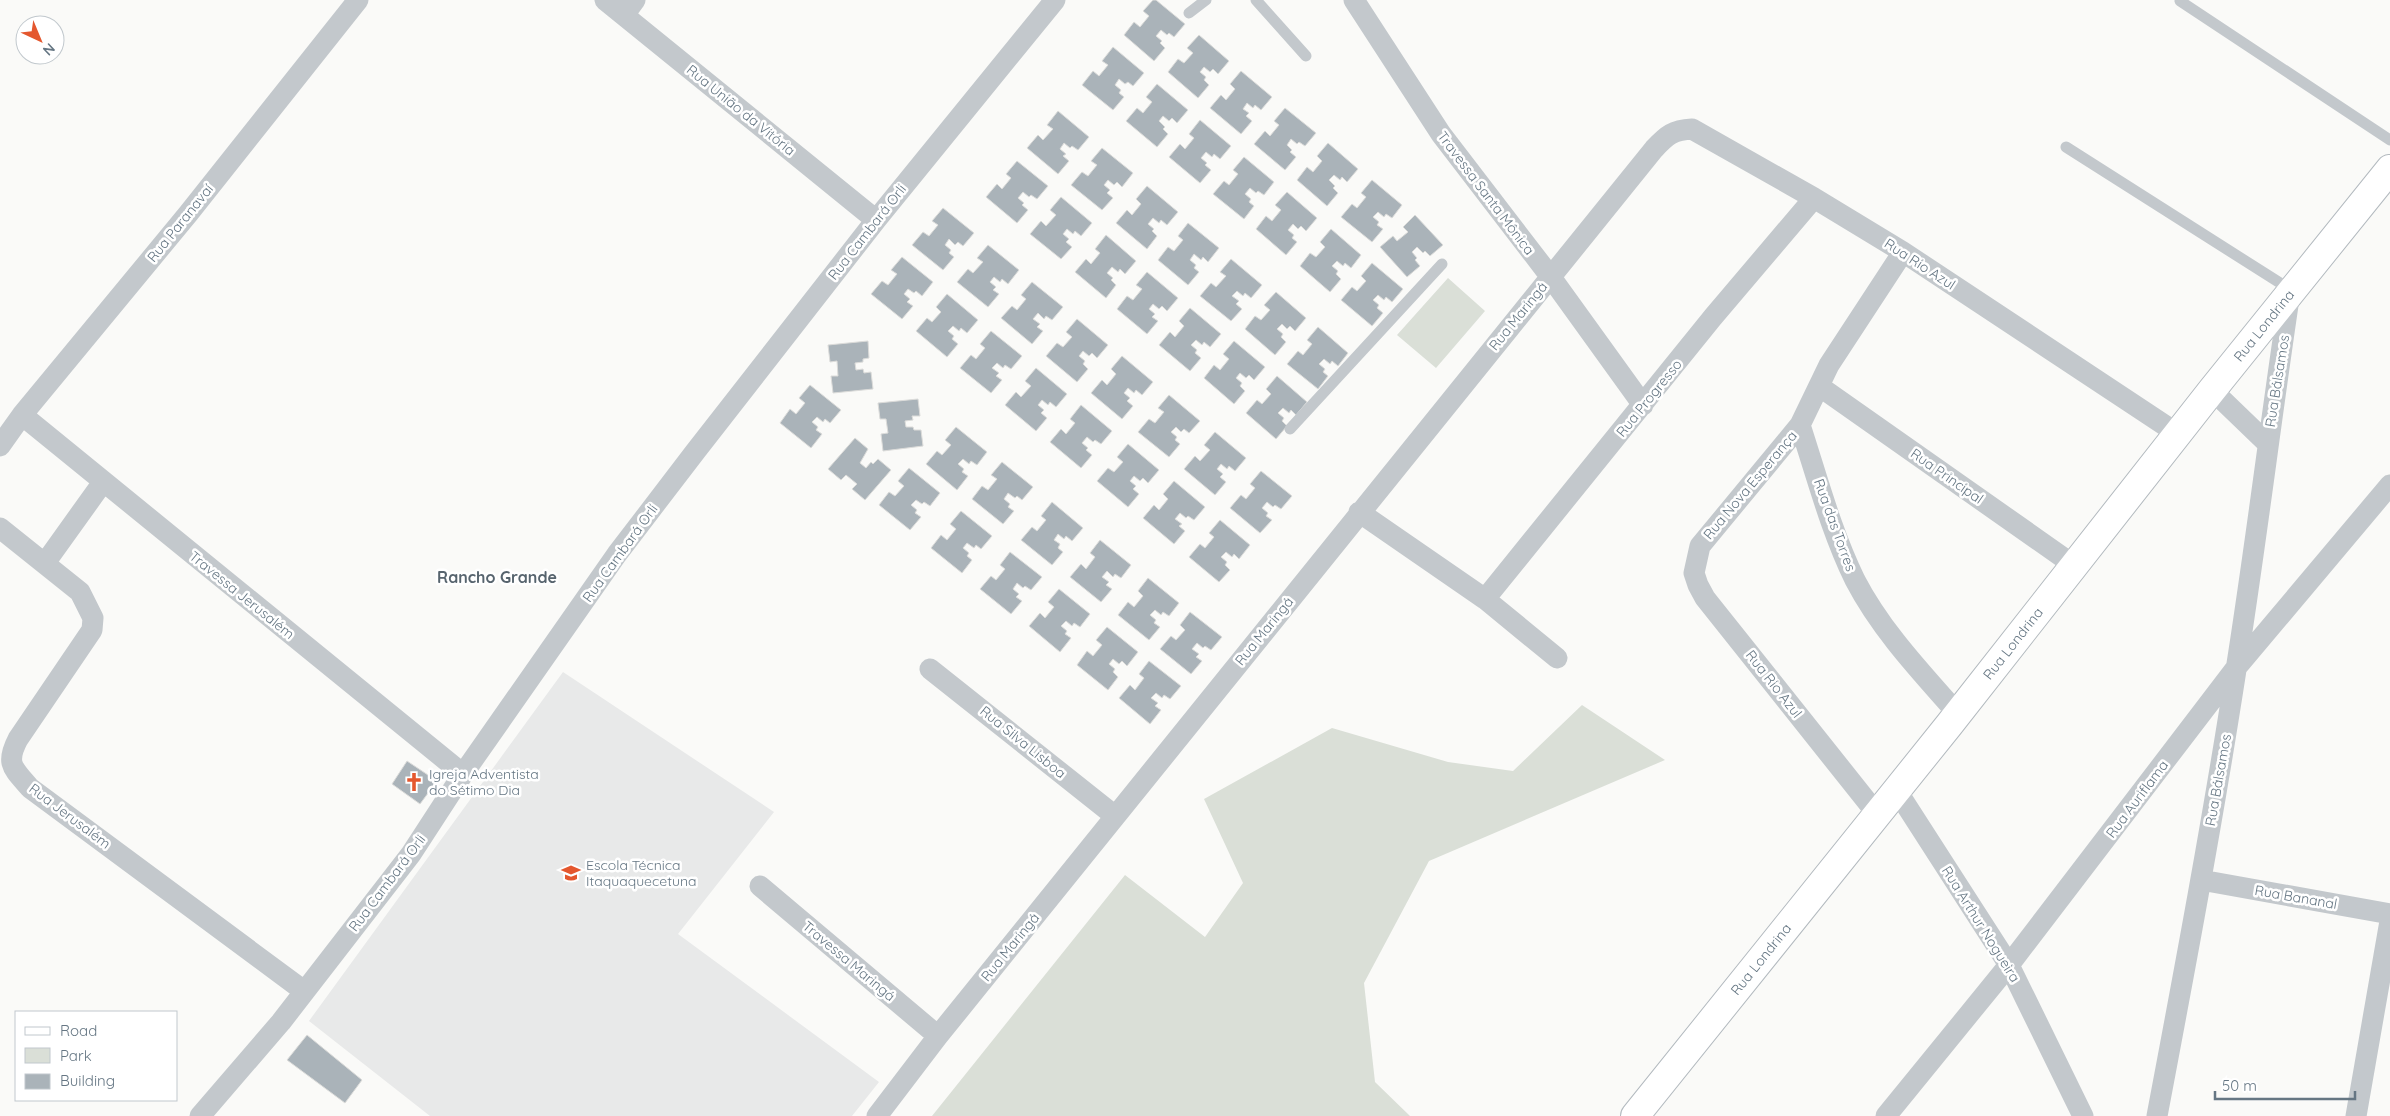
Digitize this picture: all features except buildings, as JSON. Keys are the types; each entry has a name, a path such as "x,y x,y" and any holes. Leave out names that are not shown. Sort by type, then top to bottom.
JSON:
{"street":[{"name":"Rua Paranavaí","path":"0,446 22,415 188,214 358,0"},
{"name":"Rua União da Vitória","path":"605,0 629,7 876,220"},
{"name":"Rua Cambará Orli","path":"200,1116 265,1041 411,854 462,774 617,554 876,220 1055,0"},
{"name":"Travessa Santa Mônica","path":"1354,0 1441,134 1550,276 1643,406"},
{"name":"Rua Rio Azul","path":"1654,148 1666,137 1678,130 1692,129 1814,198 1903,252 2178,434"},
{"name":"Rua Maringá","path":"877,1116 938,1036 1654,148"},
{"name":"Rua Londrina","path":"1635,1116 1897,791 2291,290 2385,182"},
{"name":"Rua Progresso","path":"1485,599 1643,406 1713,317 1814,198"},
{"name":"Rua Nova Esperança","path":"1700,546 1800,425 1829,365 1903,252"},
{"name":"Rua Bálsamos","path":"2157,1116 2201,880 2236,668 2267,443 2291,290"},
{"name":"Rua Principal","path":"1819,386 2075,566"},
{"name":"Rua Bálsamos","path":"2212,390 2267,443"},
{"name":"Travessa Jerusalém","path":"22,415 462,774"},
{"name":"Rua das Torres","path":"1800,425 1837,539 1856,580 1890,637 1957,713"},
{"path":"45,563 104,482"},
{"name":"Rua Auriflama","path":"1886,1116 2009,965 2236,668 2390,485"},
{"path":"1359,512 1485,599 1558,658"},
{"name":"Rua Jerusalém","path":"0,528 80,592 93,618 92,630 18,738 10,754 13,766 30,788 304,991"},
{"name":"Rua Rio Azul","path":"1700,546 1694,574 1705,598 1877,814"},
{"name":"Rua Silva Lisboa","path":"930,669 1115,816"},
{"name":"Rua Arthur Nogueira","path":"1897,791 2009,965 2083,1116"},
{"name":"Rua Bananal","path":"2201,880 2390,914"},
{"name":"Travessa Maringá","path":"760,886 938,1036"},
{"path":"2356,1116 2390,921"}],"lane":[{"path":"1189,13 1206,0"},
{"path":"1256,0 1306,56"},
{"path":"2180,1 2390,140"},
{"path":"2066,147 2291,290"},
{"path":"1290,429 1442,264"}],"shaded area":[{"name":"Escola Técnica Itaquaquecetuna","path":"563,672 774,812 678,934 879,1082 852,1116 430,1116 309,1021"}],"green space":[{"path":"1448,278 1485,311 1436,368 1397,335"},
{"path":"1582,705 1665,760 1429,861 1364,983 1375,1082 1410,1116 932,1116 1125,875 1205,937 1243,883 1204,799 1332,728 1448,762 1513,771"}],"place":[{"name":"Igreja Adventista do Sétimo Dia","path":"414,782"},
{"name":"Escola Técnica Itaquaquecetuna","path":"571,873"}],"district":[{"name":"Rancho Grande","path":"497,577"}]}
